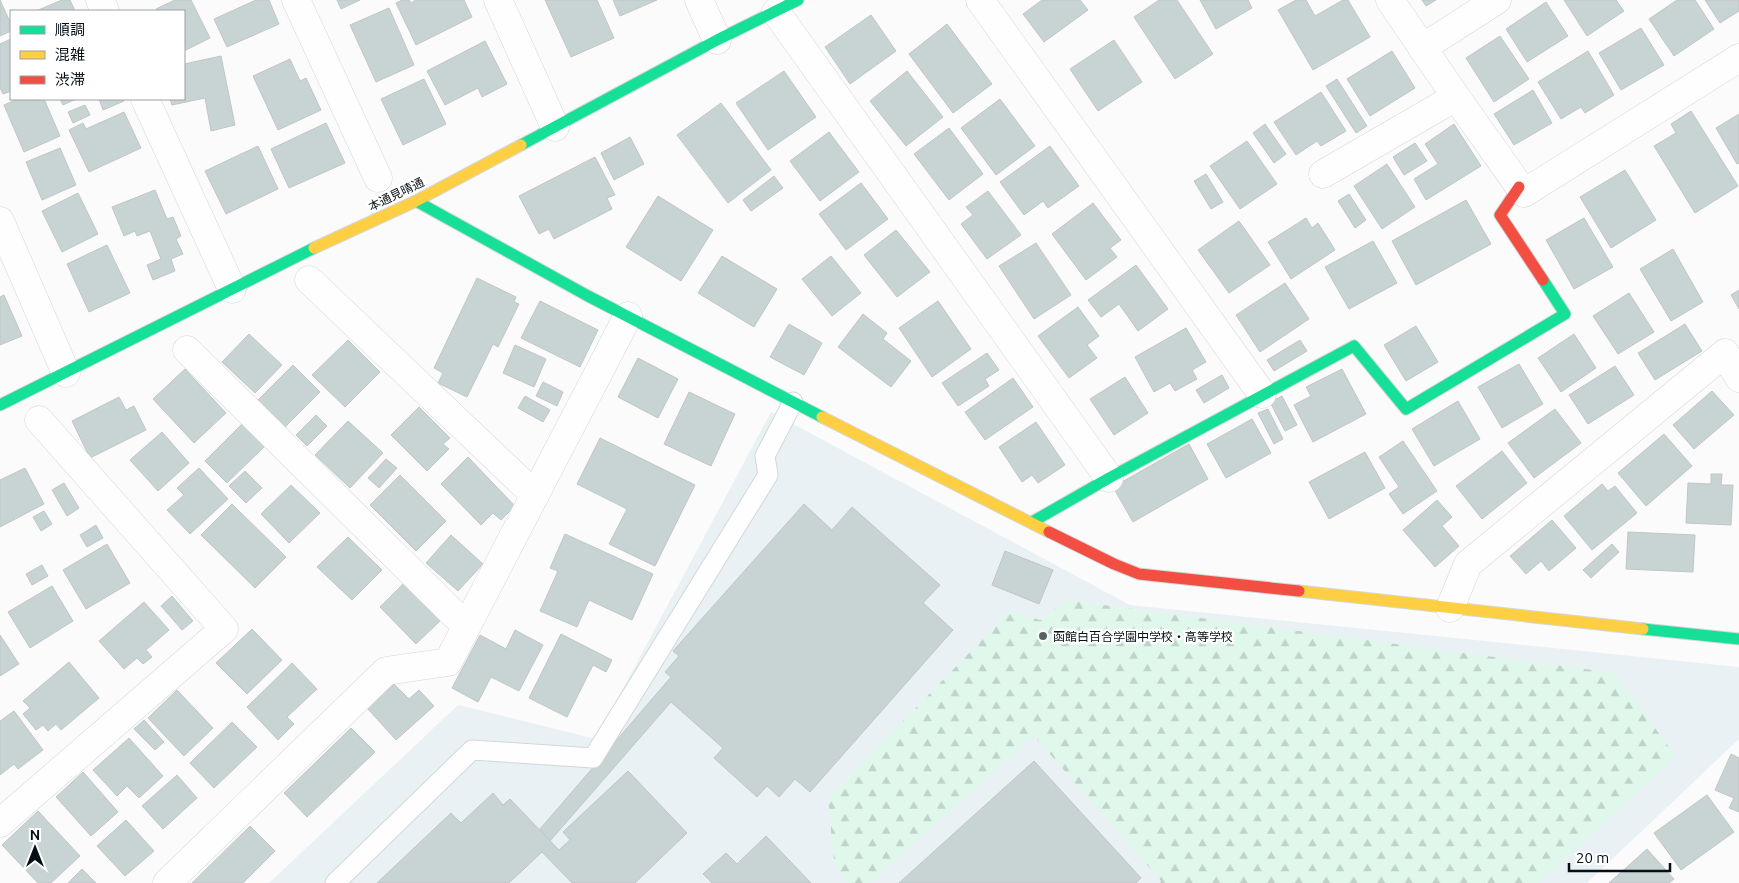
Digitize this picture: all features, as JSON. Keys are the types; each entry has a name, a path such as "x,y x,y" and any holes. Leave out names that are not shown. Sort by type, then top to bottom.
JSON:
{"street":[{"path":"296,0 378,178"},
{"path":"498,0 555,127"},
{"path":"699,0 717,40"},
{"path":"980,0 1262,394"},
{"path":"1390,0 1524,193 1739,58"},
{"path":"1422,48 1497,0"},
{"path":"787,6 1109,478"},
{"name":"本通見晴通","path":"0,405 232,289 416,201 717,40 787,6"},
{"path":"1323,174 1456,97"},
{"path":"145,100 232,289"},
{"path":"1032,522 1262,394 1354,346 1406,409 1565,314 1500,215 1519,187"},
{"path":"416,201 628,316 793,402 1114,564 1139,574 1739,638"},
{"path":"0,221 66,373"},
{"path":"309,280 535,495"},
{"path":"167,883 386,670 448,662 628,316"},
{"path":"187,350 466,626"},
{"path":"1450,608 1468,564 1725,353 1739,378"},
{"path":"0,823 224,629 39,420"}],"lane":[{"path":"335,883 472,750 593,758 768,475 765,456 793,402"}],"shaded area":[{"name":"函館白百合学園中学校・高等学校","path":"771,412 1130,605 1739,667 1739,739 1587,883 269,883 458,705 596,739"}],"green space":[{"path":"1066,600 1615,673 1676,757 1539,883 1160,883 1161,881 1034,736 870,883 847,883 834,862 828,798 1010,611 1040,620"}],"building":[{"path":"0,0 10,22 10,31 0,36"},
{"path":"62,0 70,0 75,10 38,10"},
{"path":"175,0 191,0 210,38 185,50 185,10 156,9"},
{"path":"256,0 269,0 279,24 227,47 214,19"},
{"path":"337,0 360,0 341,9"},
{"path":"402,0 409,0 411,3 416,0 464,0 472,17 416,45 396,3"},
{"path":"545,0 597,0 614,38 571,57"},
{"path":"613,0 657,0 620,16"},
{"path":"1042,0 1080,0 1088,10 1044,42 1023,14"},
{"path":"1159,0 1177,0 1213,54 1175,79 1134,17"},
{"path":"1200,0 1248,0 1252,8 1216,29"},
{"path":"1296,0 1306,0 1315,16 1343,0 1348,0 1370,37 1313,70 1278,10"},
{"path":"1422,0 1436,0 1426,6"},
{"path":"1564,0 1616,0 1624,11 1587,36"},
{"path":"1677,0 1695,0 1714,29 1674,56 1649,19"},
{"path":"1705,0 1739,0 1739,11 1720,23"},
{"path":"1546,2 1568,36 1527,62 1506,29"},
{"path":"389,8 414,65 376,82 350,25"},
{"path":"871,15 896,51 850,84 825,47"},
{"path":"947,24 992,84 953,113 909,54"},
{"path":"1641,28 1664,65 1621,90 1599,53"},
{"path":"1500,36 1529,79 1494,102 1466,58"},
{"path":"10,39 10,91 3,94 0,88 0,44"},
{"path":"1114,40 1142,82 1098,111 1070,69"},
{"path":"485,41 507,84 482,97 478,88 445,105 427,71"},
{"path":"1392,51 1415,88 1370,116 1347,79"},
{"path":"1588,51 1614,95 1585,113 1581,107 1561,119 1538,82"},
{"path":"221,56 235,125 211,131 205,98 172,105 170,100 185,100 185,64"},
{"path":"290,59 300,81 306,78 321,110 278,130 253,76"},
{"path":"784,71 816,117 768,150 736,103"},
{"path":"907,71 943,117 906,146 870,101"},
{"path":"424,79 446,124 403,145 381,99"},
{"path":"1337,79 1367,126 1356,133 1326,86"},
{"path":"1533,90 1552,123 1514,145 1494,114"},
{"path":"1321,92 1346,131 1321,146 1317,141 1296,155 1274,122"},
{"path":"1000,99 1035,146 996,175 961,128"},
{"path":"16,100 44,100 60,136 24,152 4,105"},
{"path":"60,100 74,100 63,105"},
{"path":"99,100 124,101 103,110"},
{"path":"721,103 771,170 728,203 677,135"},
{"path":"85,105 90,115 73,123 68,112"},
{"path":"1691,111 1738,186 1695,213 1654,146 1676,133 1671,124"},
{"path":"124,112 141,148 89,172 69,130 83,123 86,129"},
{"path":"1739,114 1739,163 1737,164 1716,128"},
{"path":"326,123 345,163 289,188 271,149"},
{"path":"1265,124 1286,154 1274,163 1253,133"},
{"path":"1454,124 1481,166 1426,200 1414,179 1438,164 1425,144"},
{"path":"949,128 983,174 949,200 914,154"},
{"path":"829,132 859,172 820,201 790,161"},
{"path":"630,137 644,164 614,180 601,153"},
{"path":"1247,141 1277,184 1240,209 1210,166"},
{"path":"1415,143 1427,161 1404,175 1393,157"},
{"path":"258,146 278,189 226,214 205,171"},
{"path":"1050,146 1079,186 1048,208 1043,201 1024,215 1000,182"},
{"path":"60,148 76,185 42,200 26,162"},
{"path":"595,157 615,195 607,198 612,209 554,239 549,229 539,234 519,196"},
{"path":"1387,164 1415,207 1382,229 1354,186"},
{"path":"1625,170 1656,220 1611,248 1580,197"},
{"path":"1206,174 1223,202 1211,209 1194,181"},
{"path":"774,176 783,188 751,211 743,200"},
{"path":"861,183 888,219 846,250 819,214"},
{"path":"155,190 167,219 173,217 181,236 176,239 183,254 171,259 175,271 153,280 147,265 161,259 150,231 137,236 135,231 124,236 112,207"},
{"path":"988,191 1021,235 987,259 961,224 973,215 966,207"},
{"path":"78,193 98,234 62,252 42,211"},
{"path":"1349,194 1366,220 1355,228 1338,201"},
{"path":"658,196 713,230 681,281 626,247"},
{"path":"1466,200 1491,244 1416,285 1392,241"},
{"path":"1093,203 1121,240 1110,248 1117,257 1086,280 1052,234"},
{"path":"1306,218 1312,228 1318,223 1335,250 1291,279 1268,242"},
{"path":"1584,218 1613,267 1574,289 1546,240"},
{"path":"1239,221 1270,265 1229,293 1198,250"},
{"path":"896,230 930,272 897,297 864,255"},
{"path":"1373,241 1397,283 1349,309 1325,267"},
{"path":"1036,243 1071,295 1034,319 999,266"},
{"path":"107,245 130,293 89,312 67,264"},
{"path":"1673,249 1703,302 1671,321 1640,269"},
{"path":"722,256 777,289 754,327 698,293"},
{"path":"831,256 861,293 832,316 802,279"},
{"path":"1136,265 1168,309 1138,331 1119,304 1101,317 1088,300"},
{"path":"477,278 516,297 514,302 519,304 498,347 493,344 467,397 438,383 443,373 434,368"},
{"path":"1285,283 1309,319 1260,352 1236,315"},
{"path":"1739,290 1739,309 1731,295"},
{"path":"1629,293 1654,332 1618,354 1593,316"},
{"path":"4,295 22,336 0,345 0,297"},
{"path":"540,301 598,330 580,367 521,338"},
{"path":"938,301 971,349 932,377 899,328"},
{"path":"1078,307 1099,336 1087,345 1097,358 1069,378 1038,336"},
{"path":"863,314 887,333 883,339 911,361 891,387 838,347"},
{"path":"789,324 822,343 804,375 770,357"},
{"path":"1685,324 1702,351 1655,380 1638,353"},
{"path":"1416,326 1438,362 1406,381 1384,345"},
{"path":"1186,328 1206,362 1192,370 1197,379 1175,391 1170,383 1154,392 1135,357"},
{"path":"249,334 282,365 255,393 222,362"},
{"path":"1574,334 1596,368 1561,392 1538,358"},
{"path":"348,340 380,372 345,407 312,375"},
{"path":"1300,340 1307,351 1274,371 1267,360"},
{"path":"515,345 546,359 534,387 503,373"},
{"path":"987,353 999,370 985,379 989,386 958,406 942,383"},
{"path":"638,358 678,379 658,418 618,397"},
{"path":"1519,364 1543,404 1502,428 1478,387"},
{"path":"293,365 320,392 284,428 257,401"},
{"path":"1615,366 1634,395 1588,424 1569,395"},
{"path":"185,369 226,413 194,443 153,399"},
{"path":"1342,369 1366,414 1313,442 1294,405 1311,396 1306,387"},
{"path":"1222,375 1229,388 1204,403 1196,390"},
{"path":"1125,377 1148,413 1114,435 1090,399"},
{"path":"1013,378 1033,407 985,440 965,412"},
{"path":"543,382 563,392 557,406 536,396"},
{"path":"1712,391 1734,415 1694,449 1673,425"},
{"path":"689,392 735,414 711,466 664,444"},
{"path":"525,396 550,410 543,422 518,408"},
{"path":"1282,396 1297,425 1285,431 1270,402"},
{"path":"119,397 126,410 134,406 146,430 90,458 72,421"},
{"path":"1458,401 1480,439 1434,466 1412,429"},
{"path":"419,407 450,438 443,444 449,449 427,471 391,435"},
{"path":"1268,409 1283,439 1274,444 1258,413"},
{"path":"1555,409 1581,443 1534,478 1508,443"},
{"path":"316,415 327,426 307,446 296,435"},
{"path":"1252,419 1271,453 1226,478 1207,444"},
{"path":"348,421 383,453 350,488 315,455"},
{"path":"1036,422 1065,465 1038,483 1032,475 1022,482 999,447"},
{"path":"243,423 265,446 227,483 205,461"},
{"path":"162,432 189,463 158,491 130,460"},
{"path":"1664,434 1692,466 1646,506 1618,473"},
{"path":"600,438 695,485 655,566 609,544 627,509 577,484"},
{"path":"1403,441 1437,491 1403,514 1389,494 1399,487 1379,457"},
{"path":"1189,444 1208,479 1133,522 1113,487"},
{"path":"1502,451 1527,483 1482,519 1456,486"},
{"path":"1365,452 1385,488 1329,519 1309,482"},
{"path":"468,457 515,506 501,520 493,513 481,525 441,484"},
{"path":"386,459 397,468 379,488 368,478"},
{"path":"25,468 44,504 0,527 0,480"},
{"path":"199,468 228,499 190,534 167,510 184,495 177,488"},
{"path":"245,471 262,488 246,503 229,486"},
{"path":"1711,474 1722,474 1721,485 1733,485 1731,525 1686,523 1688,483 1711,484"},
{"path":"400,475 446,521 416,551 370,505"},
{"path":"64,483 79,508 67,516 52,490"},
{"path":"1602,484 1608,491 1615,486 1637,513 1592,550 1564,516"},
{"path":"291,485 320,513 289,543 261,514"},
{"path":"1437,500 1452,517 1442,526 1459,546 1435,567 1403,530"},
{"path":"232,504 286,557 255,588 201,535"},
{"path":"804,504 832,530 852,507 940,585 923,603 953,630 810,792 795,779 779,797 767,786 757,797 714,758 723,748 671,702 550,841 540,829 671,677 665,672 679,656 673,651"},
{"path":"44,511 52,524 41,531 33,517"},
{"path":"1552,520 1576,548 1549,571 1541,561 1526,574 1510,556"},
{"path":"96,525 103,538 87,547 80,535"},
{"path":"1628,532 1695,535 1693,572 1626,569"},
{"path":"565,534 653,574 632,620 589,600 577,627 540,611 558,571 550,568"},
{"path":"451,535 483,564 458,591 426,563"},
{"path":"348,537 382,570 352,600 317,567"},
{"path":"107,544 130,583 86,609 63,570"},
{"path":"1612,544 1619,552 1591,578 1583,570"},
{"path":"1005,551 1053,570 1039,604 992,585"},
{"path":"42,565 48,576 32,585 26,574"},
{"path":"405,582 442,619 416,644 380,607"},
{"path":"52,586 73,621 30,648 8,612"},
{"path":"172,596 193,621 182,630 161,606"},
{"path":"144,602 169,630 146,650 152,657 143,664 137,658 124,669 99,641"},
{"path":"252,629 282,660 247,694 216,663"},
{"path":"515,630 543,645 519,691 491,677 478,702 452,688 480,635 506,649"},
{"path":"561,634 612,660 606,672 593,665 567,717 529,698"},
{"path":"0,635 19,664 0,676"},
{"path":"69,662 99,698 61,730 56,724 48,731 43,725 36,730 23,714 30,708 23,701"},
{"path":"292,663 317,689 287,717 294,724 278,740 247,707"},
{"path":"394,684 409,699 419,690 434,706 396,740 367,708"},
{"path":"177,690 213,728 184,756 148,718"},
{"path":"14,711 43,750 18,769 14,764 0,775 0,721"},
{"path":"144,720 164,742 155,750 134,729"},
{"path":"232,722 257,747 214,788 190,763"},
{"path":"351,728 375,752 307,817 284,793"},
{"path":"129,738 163,776 139,798 127,786 117,796 93,770"},
{"path":"1731,754 1739,758 1739,812 1729,808 1734,798 1715,790"},
{"path":"1034,761 1141,878 1136,883 899,883"},
{"path":"628,771 687,833 635,883 572,883 542,852 509,883 377,883 451,813 461,823 493,793 503,805 510,799 559,850 570,840 563,832"},
{"path":"83,772 118,812 91,836 56,797"},
{"path":"177,775 197,798 163,829 142,806"},
{"path":"1707,795 1734,832 1681,870 1654,833"},
{"path":"38,811 80,856 51,883 38,883 2,845"},
{"path":"126,820 154,851 125,876 97,846"},
{"path":"250,826 275,851 243,883 192,883"},
{"path":"766,836 811,883 712,883 703,874 726,853 737,864"},
{"path":"1647,849 1674,879 1669,883 1609,883"},
{"path":"82,869 96,883 68,883"}],"traffic: fast":[{"path":"521,145 717,40 798,0"},
{"path":"416,201 588,296 822,417"},
{"path":"0,405 314,248"},
{"path":"1032,522 1109,478 1354,346 1406,409 1565,314 1543,280"},
{"path":"1643,629 1739,639"}],"traffic: slow":[{"path":"314,248 416,201 521,145"},
{"path":"822,417 1049,532"},
{"path":"1299,591 1643,629"}],"traffic: jam":[{"path":"1519,187 1500,215 1543,280"},
{"path":"1049,532 1114,564 1139,574 1299,591"}],"place":[{"name":"函館白百合学園中学校・高等学校","path":"1043,636"}]}
